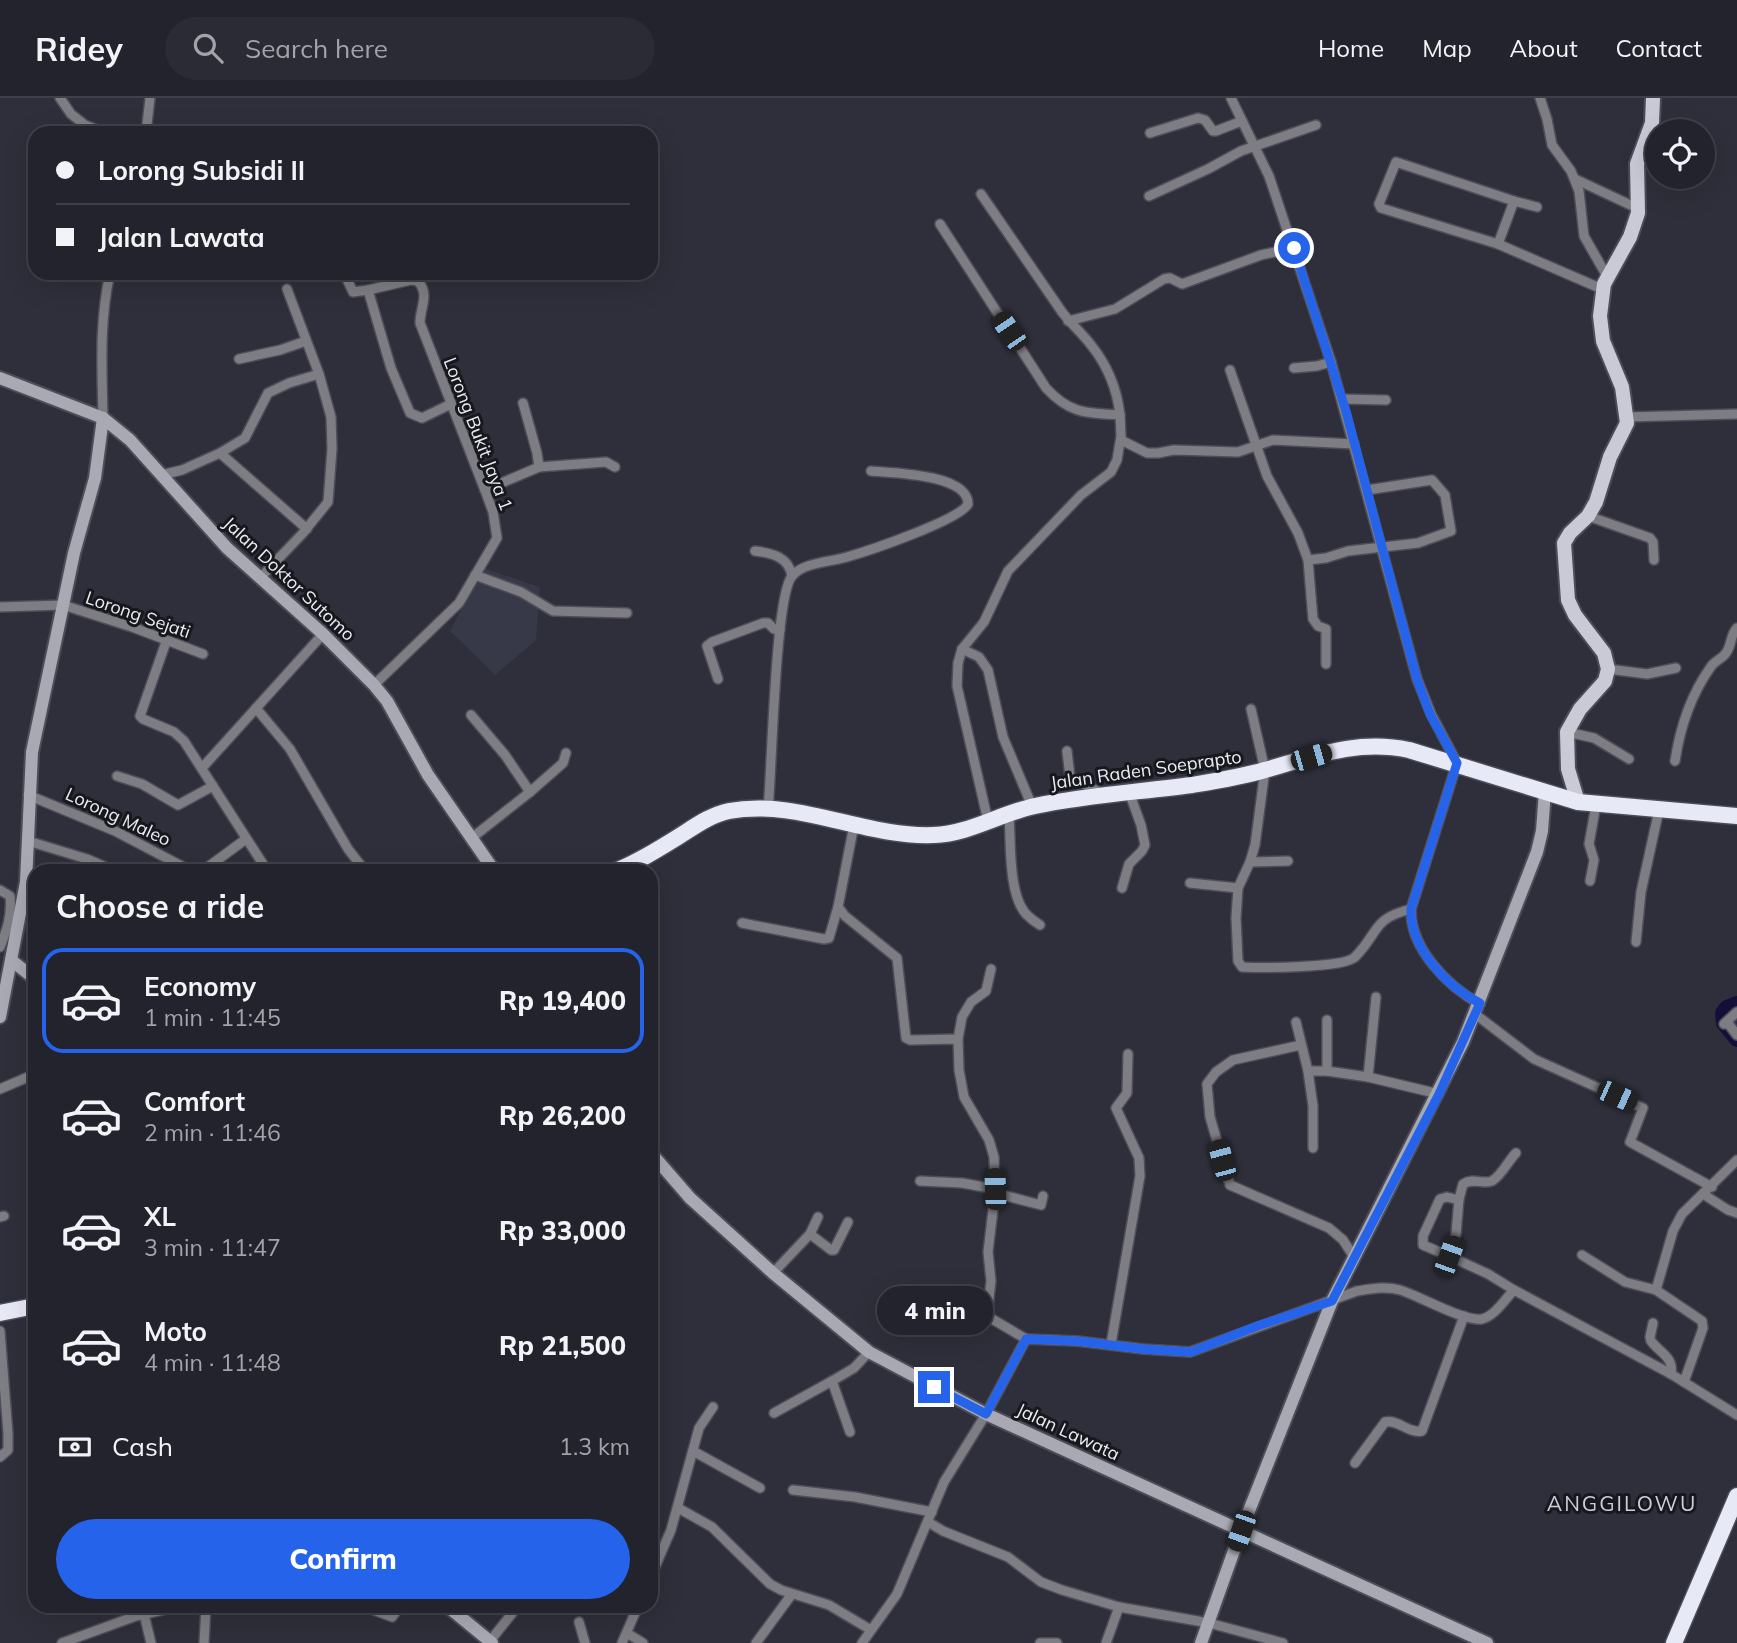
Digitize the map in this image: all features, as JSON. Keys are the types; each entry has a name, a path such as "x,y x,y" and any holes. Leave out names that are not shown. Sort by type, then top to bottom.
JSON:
{"highway":[{"name":"Jalan Raden Soeprapto","path":"629,864 721,813 768,809 854,825 934,835 955,832 1032,806 1192,785 1265,770 1360,745 1385,745 1457,763 1578,802 1737,816"},
{"path":"0,1313 28,1307"},
{"path":"1674,1643 1737,1496"}],"main road":[{"path":"1578,802 1569,769 1567,732 1580,709 1605,681 1608,669 1604,653 1571,609 1565,585 1564,543 1570,533 1588,516 1600,491 1610,457 1623,433 1627,417 1622,387 1607,352 1601,329 1605,284 1630,237 1639,209 1637,164 1652,123 1653,98"}],"street":[{"path":"61,98 71,114 88,126"},
{"path":"147,126 150,98"},
{"path":"1231,98 1269,176 1294,248 1342,399 1420,688 1430,714 1457,763 1411,909 1411,922 1415,933 1437,970 1534,1059 1643,1108 1630,1142 1712,1187"},
{"path":"1539,98 1547,119 1552,145 1575,179 1581,197 1584,236 1605,284"},
{"path":"1150,133 1198,118 1205,120 1213,131 1242,121"},
{"path":"1149,196 1233,155 1316,125"},
{"path":"1537,207 1396,162 1379,204 1381,208 1498,244 1605,284"},
{"path":"1575,179 1639,209"},
{"path":"981,194 1068,321 1090,343 1106,368 1117,393 1121,440 1117,460 1111,472 1081,495 1008,571 984,622 962,649 957,686 988,821"},
{"path":"1498,244 1514,201"},
{"path":"940,224 1027,360 1057,400 1065,407 1080,412 1120,415"},
{"path":"1068,321 1115,309 1164,279 1170,278 1182,284 1261,255 1294,248"},
{"path":"0,1017 4,976 11,960 26,882 32,752 74,553 95,478 103,418 100,331 109,280"},
{"path":"348,280 354,292 371,289 391,368 410,413 422,418 451,404"},
{"name":"Lorong Bukit Jaya 1","path":"371,289 411,280 418,281 423,287 424,304 419,323 485,490 493,513 497,538 459,603 374,685"},
{"path":"260,578 307,529 328,502 332,449 331,416 319,374 287,289"},
{"path":"239,359 306,341"},
{"path":"1294,368 1331,362"},
{"path":"1230,370 1267,476 1298,533 1308,560 1313,619 1316,624 1326,629 1326,664"},
{"path":"161,475 182,470 245,438 268,393 319,374"},
{"name":"Jalan Doktor Sutomo","path":"1,379 103,418 130,440 228,548 323,634 374,685 387,701 428,775 490,864"},
{"path":"1342,399 1387,400"},
{"path":"523,403 539,467"},
{"path":"1627,417 1737,414"},
{"path":"1121,440 1147,453 1174,450 1238,452 1273,440 1354,444"},
{"path":"220,453 307,529"},
{"path":"485,490 539,467 606,462 614,467"},
{"path":"792,576 806,567 849,557 929,527 959,514 968,504 967,495 958,486 906,473 871,471"},
{"path":"1308,560 1348,551 1418,543 1451,531 1445,495 1432,481 1367,490"},
{"path":"1588,516 1650,538 1654,560"},
{"path":"755,551 784,559 792,576 784,596 780,630 768,809"},
{"path":"475,575 521,592 554,611 627,613"},
{"path":"0,607 63,605"},
{"name":"Lorong Sejati","path":"63,605 203,654"},
{"path":"718,679 708,653 707,646 712,642 763,623 780,630"},
{"path":"1675,761 1687,711 1709,669 1727,652 1733,632 1737,628"},
{"path":"202,768 323,634"},
{"path":"166,642 141,716 174,732 184,741 263,864"},
{"path":"962,649 979,657 989,670 1003,737 1032,806"},
{"path":"1608,669 1647,674 1676,668"},
{"path":"256,708 290,749 348,849 360,864"},
{"path":"1251,709 1265,770 1255,845 1238,888 1239,965 1330,965 1345,962 1353,959 1384,919 1391,914 1411,909"},
{"path":"471,715 505,755 530,792"},
{"path":"1567,732 1594,738 1629,758"},
{"path":"1067,751 1070,776 1105,795"},
{"path":"473,837 553,774 563,763 566,753"},
{"path":"117,776 142,784 178,805 213,786"},
{"path":"1201,1643 1241,1531 1332,1301 1439,1094 1478,1009 1537,852 1542,831 1545,791"},
{"path":"1122,888 1129,864 1145,845 1129,792"},
{"name":"Lorong Maleo","path":"29,795 115,831 178,864"},
{"path":"1590,881 1594,856 1589,844 1596,804"},
{"path":"1636,942 1641,892 1659,810"},
{"path":"1009,815 1013,877 1018,901 1026,914 1040,925"},
{"path":"742,923 829,938 854,825"},
{"path":"212,864 246,839"},
{"path":"29,841 99,864"},
{"path":"1250,862 1288,861"},
{"path":"1190,883 1238,888"},
{"path":"0,890 10,896 11,904 8,929 0,947"},
{"path":"838,907 845,916 897,958 906,1038 958,1039"},
{"path":"11,960 28,973"},
{"path":"987,1317 990,1281 988,1252 995,1191 992,1147 964,1097 958,1039 962,1017 971,1002 986,991 991,969"},
{"path":"1368,1077 1376,997"},
{"path":"1737,1012 1726,1023 1737,1035"},
{"path":"1327,1020 1327,1071"},
{"path":"1296,1022 1313,1106 1313,1148"},
{"path":"1301,1045 1233,1060 1216,1072 1207,1084 1210,1117 1230,1185 1329,1228 1343,1240 1354,1257"},
{"path":"1111,1345 1140,1176 1139,1158 1116,1108 1127,1093 1128,1054"},
{"path":"1308,1071 1368,1077 1439,1094"},
{"path":"0,1089 28,1077"},
{"path":"1449,1256 1456,1234 1463,1184 1471,1180 1493,1180 1516,1153"},
{"path":"1656,1290 1673,1231 1682,1214 1737,1160"},
{"name":"Jalan Lawata","path":"658,1161 690,1198 773,1273 869,1352 986,1414 1487,1643"},
{"path":"920,1181 971,1184 1041,1205 1043,1196"},
{"path":"1703,1194 1737,1213"},
{"path":"1459,1200 1447,1197 1440,1199 1423,1236 1423,1245 1488,1274 1671,1374 1737,1415"},
{"path":"773,1273 810,1234 818,1217"},
{"path":"810,1234 834,1250 848,1222"},
{"path":"1582,1255 1625,1282 1656,1290 1703,1324 1684,1382"},
{"path":"945,1299 987,1317 1026,1339 1191,1352 1357,1292 1385,1288 1400,1290 1477,1319 1491,1315 1514,1290"},
{"path":"1355,1462 1388,1420 1416,1432 1423,1430 1464,1316"},
{"path":"1653,1323 1651,1341 1671,1362 1671,1374"},
{"path":"0,1331 8,1450 0,1457"},
{"path":"862,1643 897,1594 944,1482 986,1414 1026,1339"},
{"path":"774,1413 854,1368 869,1352"},
{"path":"832,1381 850,1432"},
{"path":"658,1558 678,1508 702,1421 713,1406"},
{"path":"693,1451 760,1488"},
{"path":"793,1490 864,1499 930,1517 943,1531 1008,1557 1041,1582 1119,1607 1209,1623 1283,1643"},
{"path":"678,1508 712,1527 770,1584 829,1605 872,1630"},
{"path":"756,1643 792,1594"},
{"path":"1106,1643 1119,1607"},
{"path":"62,1643 136,1613"},
{"path":"138,1613 151,1643"},
{"path":"204,1643 206,1613"},
{"path":"456,1613 491,1642 513,1613"},
{"path":"622,1643 635,1613"},
{"path":"579,1622 584,1643"},
{"path":"627,1633 643,1643"},
{"path":"1040,1643 1057,1643"}],"shaded area":[{"path":"483,568 540,587 536,640 495,675 450,631"}],"waterway":[{"path":"1737,1004 1723,1013 1724,1023 1737,1039"}],"district":[{"name":"ANGGILOWU","path":"1622,1504"}],"route":[{"path":"934,1387 986,1414 1026,1339 1191,1352 1332,1301 1439,1094 1480,1003 1468,998 1437,970 1411,922 1411,909 1457,763 1430,714 1417,679 1346,411 1294,248"}]}
